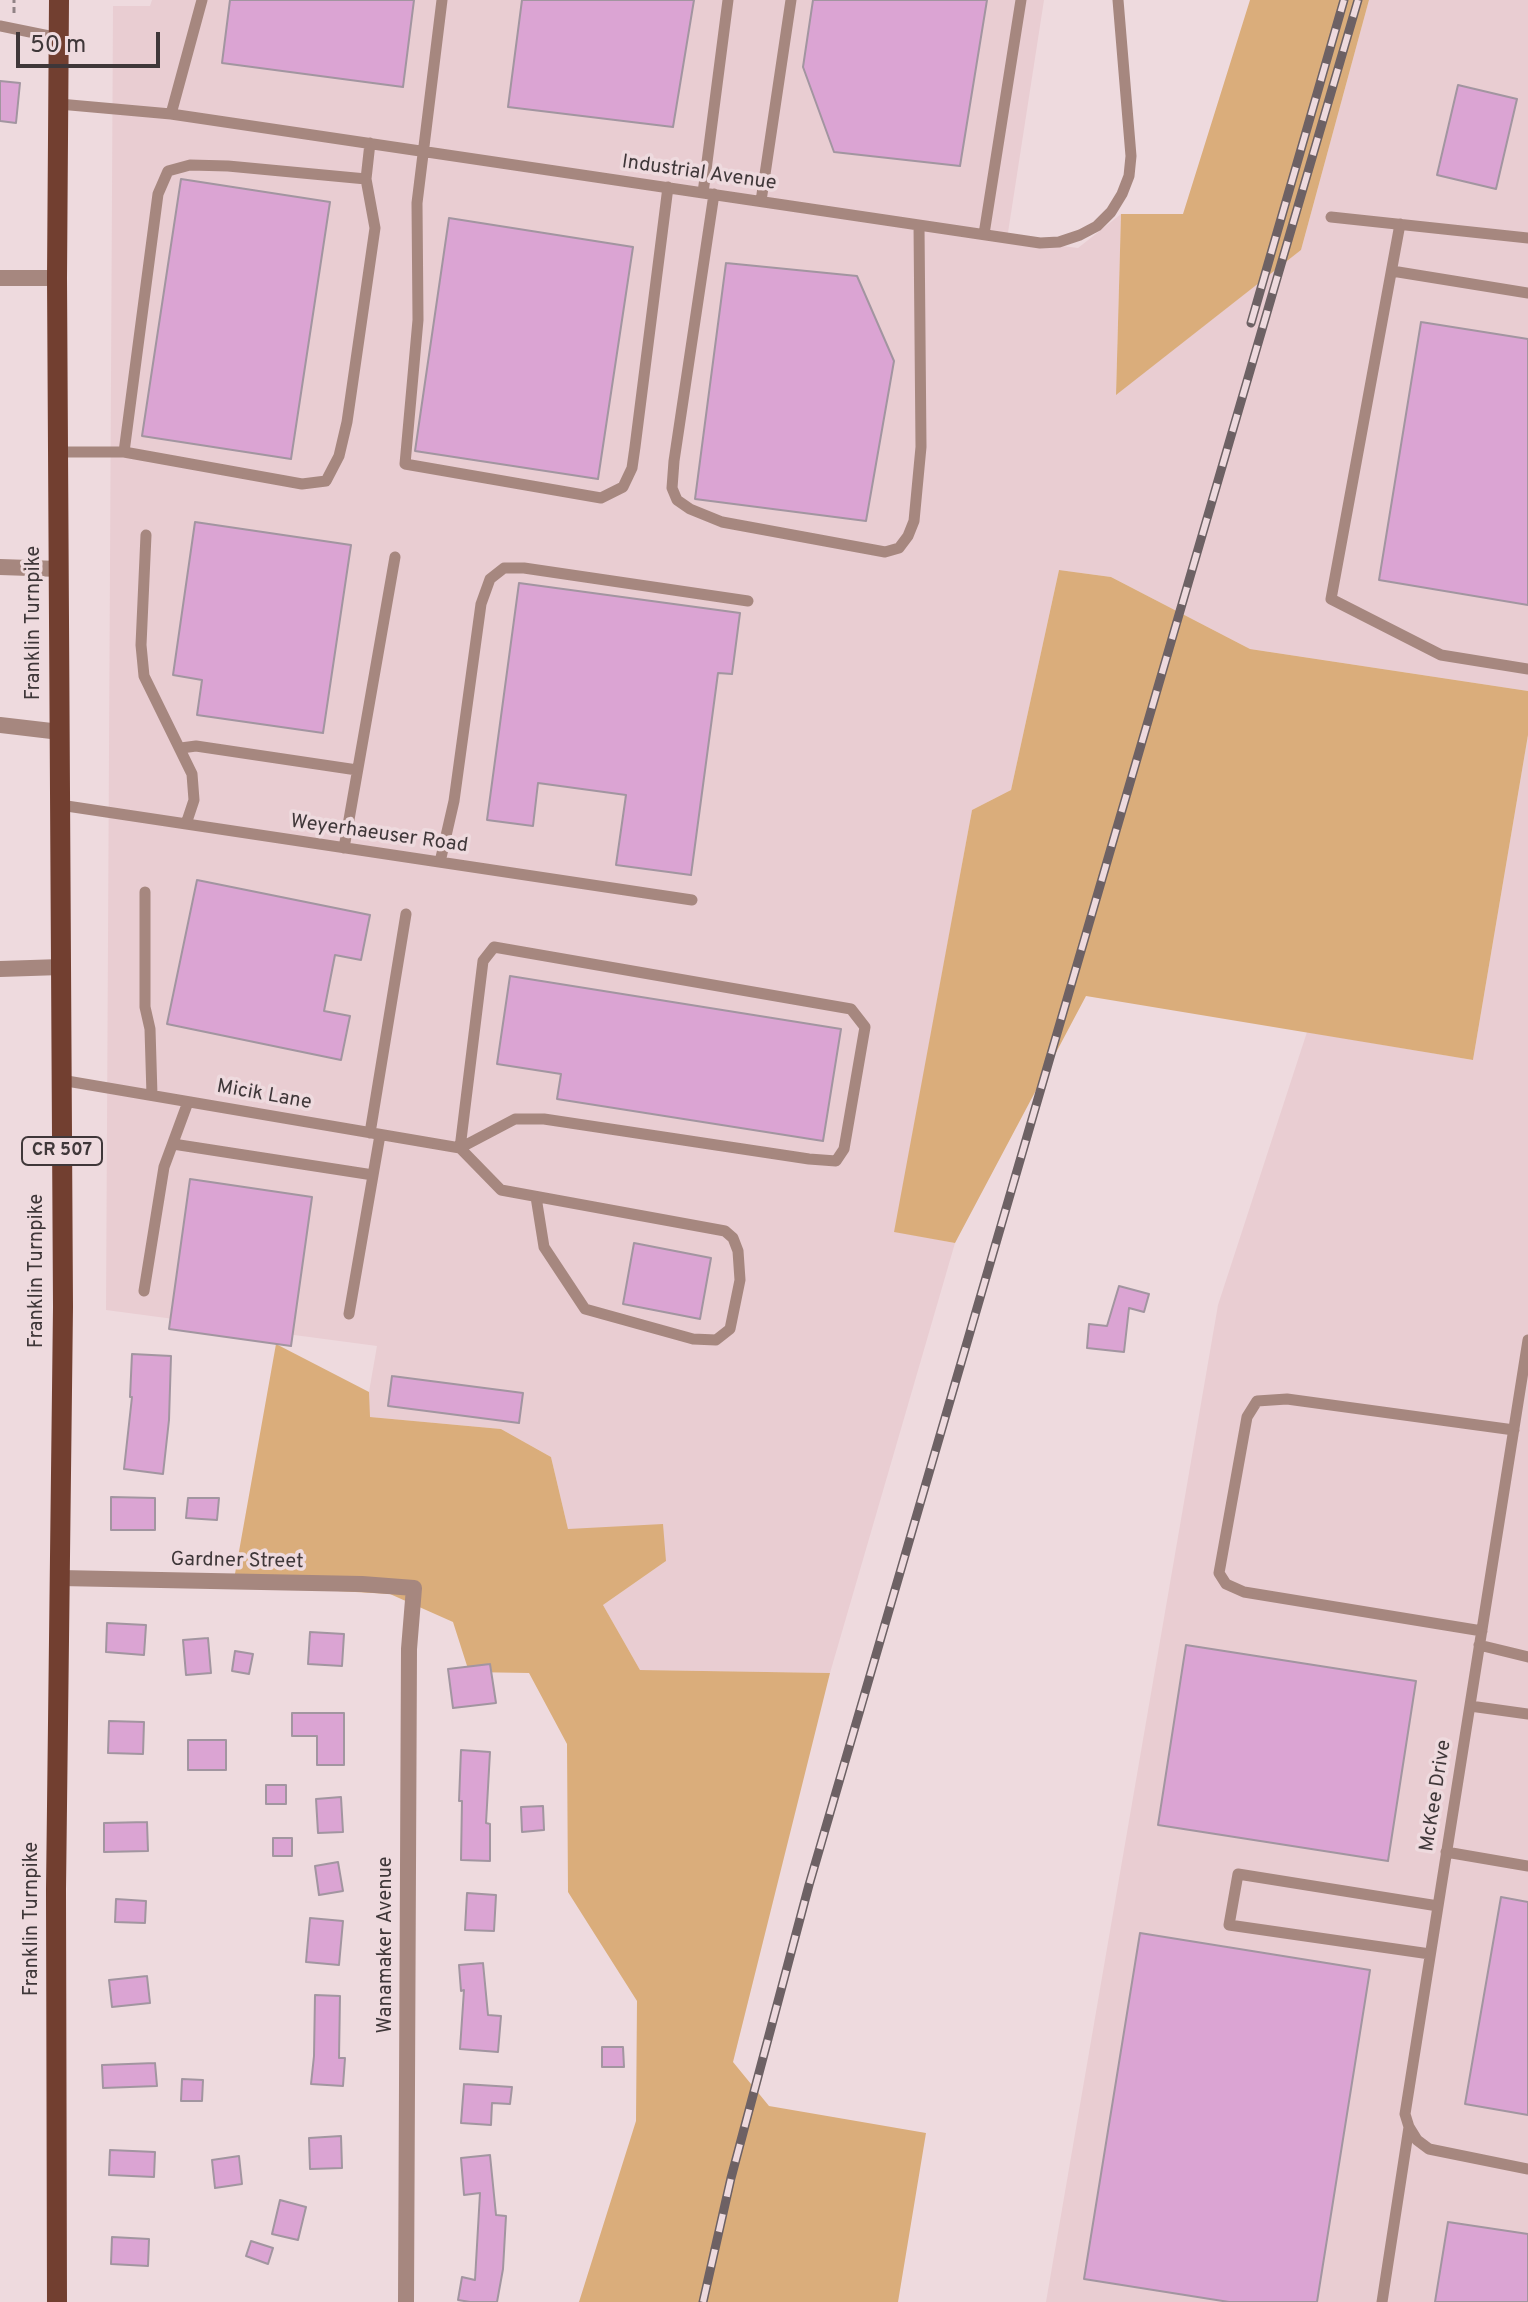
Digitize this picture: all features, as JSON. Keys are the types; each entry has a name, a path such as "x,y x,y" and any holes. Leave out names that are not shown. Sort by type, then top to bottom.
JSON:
{"main road":[{"name":"Franklin Turnpike","path":"57,2302 56,1889 63,1307 57,278 59,0"}],"street":[{"path":"0,278 57,278"},
{"path":"0,567 59,569"},
{"path":"0,725 60,732"},
{"path":"0,969 61,967"},
{"name":"Gardner Street","path":"60,1578 362,1584 414,1588"},
{"name":"Wanamaker Avenue","path":"406,2302 409,1680 414,1588"}],"lane":[{"path":"171,114 202,0"},
{"path":"442,0 417,203 418,320 405,464 601,498 623,487 632,468 668,187"},
{"path":"728,0 708,193 674,461 672,488 677,500 722,522 885,552 899,548 914,521 921,447 919,225"},
{"path":"761,201 791,0"},
{"path":"984,234 1021,0"},
{"name":"Industrial Avenue","path":"59,104 171,114 1040,243 1059,242 1097,226 1111,212 1129,176 1131,156 1118,0"},
{"path":"0,26 59,38"},
{"path":"58,452 124,452 302,484 326,481 339,456 347,422 375,228 366,179 370,143"},
{"path":"124,452 158,194 168,171 190,165 228,166 366,179"},
{"path":"1331,217 1528,238"},
{"path":"1400,224 1331,599 1441,655 1528,669"},
{"path":"1392,271 1528,293"},
{"path":"146,535 141,645 144,676 192,774 194,800 186,824"},
{"path":"344,848 395,557"},
{"path":"440,862 454,801 481,604 490,579 504,568 524,568 748,601"},
{"path":"181,748 196,746 357,770"},
{"name":"Weyerhaeuser Road","path":"60,805 692,900"},
{"path":"145,892 145,1007 150,1029 152,1095"},
{"path":"349,1314 373,1175 375,1134 406,914"},
{"path":"494,947 851,1009 865,1027 844,1149 836,1161 544,1119 515,1119 460,1148 483,961 494,947"},
{"name":"Micik Lane","path":"61,1080 460,1148"},
{"path":"144,1291 164,1167 188,1102"},
{"path":"173,1144 373,1175"},
{"path":"460,1148 501,1190 725,1231 733,1238 738,1251 740,1280 730,1329 716,1340 693,1339 585,1309 544,1247 536,1197"},
{"name":"McKee Drive","path":"1382,2302 1409,2127 1405,2114 1514,1430 1523,1402 1528,1340"},
{"path":"1482,1631 1244,1592 1226,1584 1219,1573 1247,1417 1257,1401 1287,1399 1514,1430"},
{"path":"1479,1645 1528,1657"},
{"path":"1470,1706 1528,1714"},
{"path":"1446,1852 1528,1866"},
{"path":"1430,1954 1229,1925 1238,1874 1438,1906"},
{"path":"1409,2127 1417,2140 1429,2149 1528,2169"}],"shaded area":[{"path":"152,0 1044,0 1007,239 1078,248 1121,214 1116,394 1301,250 1369,0 1528,0 1528,691 1250,649 1111,577 1059,570 1011,790 972,810 895,1231 955,1243 830,1673 640,1670 603,1605 666,1561 568,1529 551,1457 501,1429 369,1417 369,1392 377,1346 106,1310 113,6 150,6"},
{"path":"1250,0 1369,0 1301,250 1116,395 1121,214 1183,214"},
{"path":"1059,570 1111,577 1250,649 1528,691 1528,735 1473,1060 1086,996 955,1243 894,1232 972,810 1011,790"},
{"path":"1528,735 1528,2302 1046,2302 1218,1305 1307,1032 1473,1060"},
{"path":"276,1344 369,1392 370,1417 501,1429 551,1457 568,1529 663,1524 666,1561 603,1605 640,1670 830,1673 733,2062 769,2106 926,2133 898,2302 579,2302 636,2121 637,2001 568,1892 567,1744 529,1673 469,1672 453,1622 390,1594 233,1585"}],"building":[{"path":"230,0 414,0 403,87 222,63"},
{"path":"522,0 694,0 673,127 508,107"},
{"path":"813,0 987,0 960,166 834,152 803,67"},
{"path":"0,81 20,83 16,123 0,121"},
{"path":"1458,85 1517,99 1496,189 1437,175"},
{"path":"181,179 330,202 291,459 142,436"},
{"path":"449,218 633,247 598,479 415,451"},
{"path":"726,263 857,276 894,361 866,521 695,499"},
{"path":"1421,322 1528,339 1528,605 1379,580"},
{"path":"195,522 351,545 323,733 197,715 202,680 173,675"},
{"path":"519,583 740,613 732,674 718,673 691,875 616,865 626,795 538,783 533,826 487,820"},
{"path":"197,880 370,915 361,960 335,955 324,1011 350,1016 341,1060 167,1024"},
{"path":"510,976 841,1029 823,1141 557,1099 561,1074 497,1064"},
{"path":"190,1179 312,1197 291,1346 169,1329"},
{"path":"634,1243 711,1258 700,1319 623,1304"},
{"path":"1119,1286 1149,1294 1144,1312 1129,1308 1124,1352 1087,1348 1089,1324 1107,1326"},
{"path":"132,1354 171,1356 163,1474 124,1469 132,1397"},
{"path":"392,1376 523,1393 519,1423 388,1406"},
{"path":"111,1497 155,1498 155,1530 111,1530"},
{"path":"188,1498 219,1498 217,1520 186,1518"},
{"path":"107,1623 146,1625 144,1655 106,1652"},
{"path":"310,1632 344,1634 342,1666 308,1664"},
{"path":"208,1638 211,1673 186,1675 183,1640"},
{"path":"1186,1645 1416,1681 1388,1861 1158,1825"},
{"path":"235,1651 253,1654 249,1674 232,1671"},
{"path":"490,1664 496,1703 453,1708 448,1669"},
{"path":"292,1713 344,1713 344,1765 317,1765 317,1736 292,1736"},
{"path":"109,1721 144,1722 143,1754 108,1753"},
{"path":"188,1740 226,1740 226,1770 188,1770"},
{"path":"461,1750 490,1752 486,1823 490,1824 490,1861 461,1860"},
{"path":"266,1785 286,1785 286,1804 266,1804"},
{"path":"341,1797 343,1832 318,1833 316,1799"},
{"path":"543,1806 544,1830 522,1832 521,1807"},
{"path":"147,1822 148,1851 104,1852 104,1823"},
{"path":"273,1838 292,1838 292,1856 273,1856"},
{"path":"338,1862 343,1891 319,1895 315,1866"},
{"path":"467,1893 496,1895 494,1931 465,1930"},
{"path":"1501,1897 1528,1902 1528,2115 1465,2104"},
{"path":"116,1899 146,1901 145,1923 115,1922"},
{"path":"310,1918 343,1921 339,1965 306,1962"},
{"path":"1140,1933 1370,1970 1317,2302 1229,2302 1084,2279"},
{"path":"483,1963 488,2015 501,2016 498,2052 460,2049 464,1990 461,1991 459,1965"},
{"path":"147,1976 150,2003 112,2007 109,1980"},
{"path":"315,1995 340,1996 339,2058 345,2058 343,2086 311,2084"},
{"path":"602,2047 623,2047 624,2067 602,2067"},
{"path":"155,2063 157,2086 103,2088 102,2065"},
{"path":"182,2079 203,2080 202,2101 181,2101"},
{"path":"464,2084 512,2087 510,2104 492,2103 491,2125 461,2123"},
{"path":"341,2136 342,2168 310,2169 309,2138"},
{"path":"110,2150 155,2152 154,2177 109,2175"},
{"path":"490,2155 496,2215 506,2216 503,2269 497,2302 458,2300 462,2277 475,2280 480,2193 464,2195 461,2158"},
{"path":"239,2156 242,2184 215,2188 212,2160"},
{"path":"280,2200 306,2207 298,2240 272,2234"},
{"path":"1448,2222 1528,2234 1528,2302 1435,2302"},
{"path":"112,2237 149,2239 148,2266 111,2264"},
{"path":"251,2241 273,2248 268,2264 246,2256"}],"railway":[{"path":"1251,323 1344,0"},
{"path":"703,2302 731,2178 809,1885 1358,0"}]}
